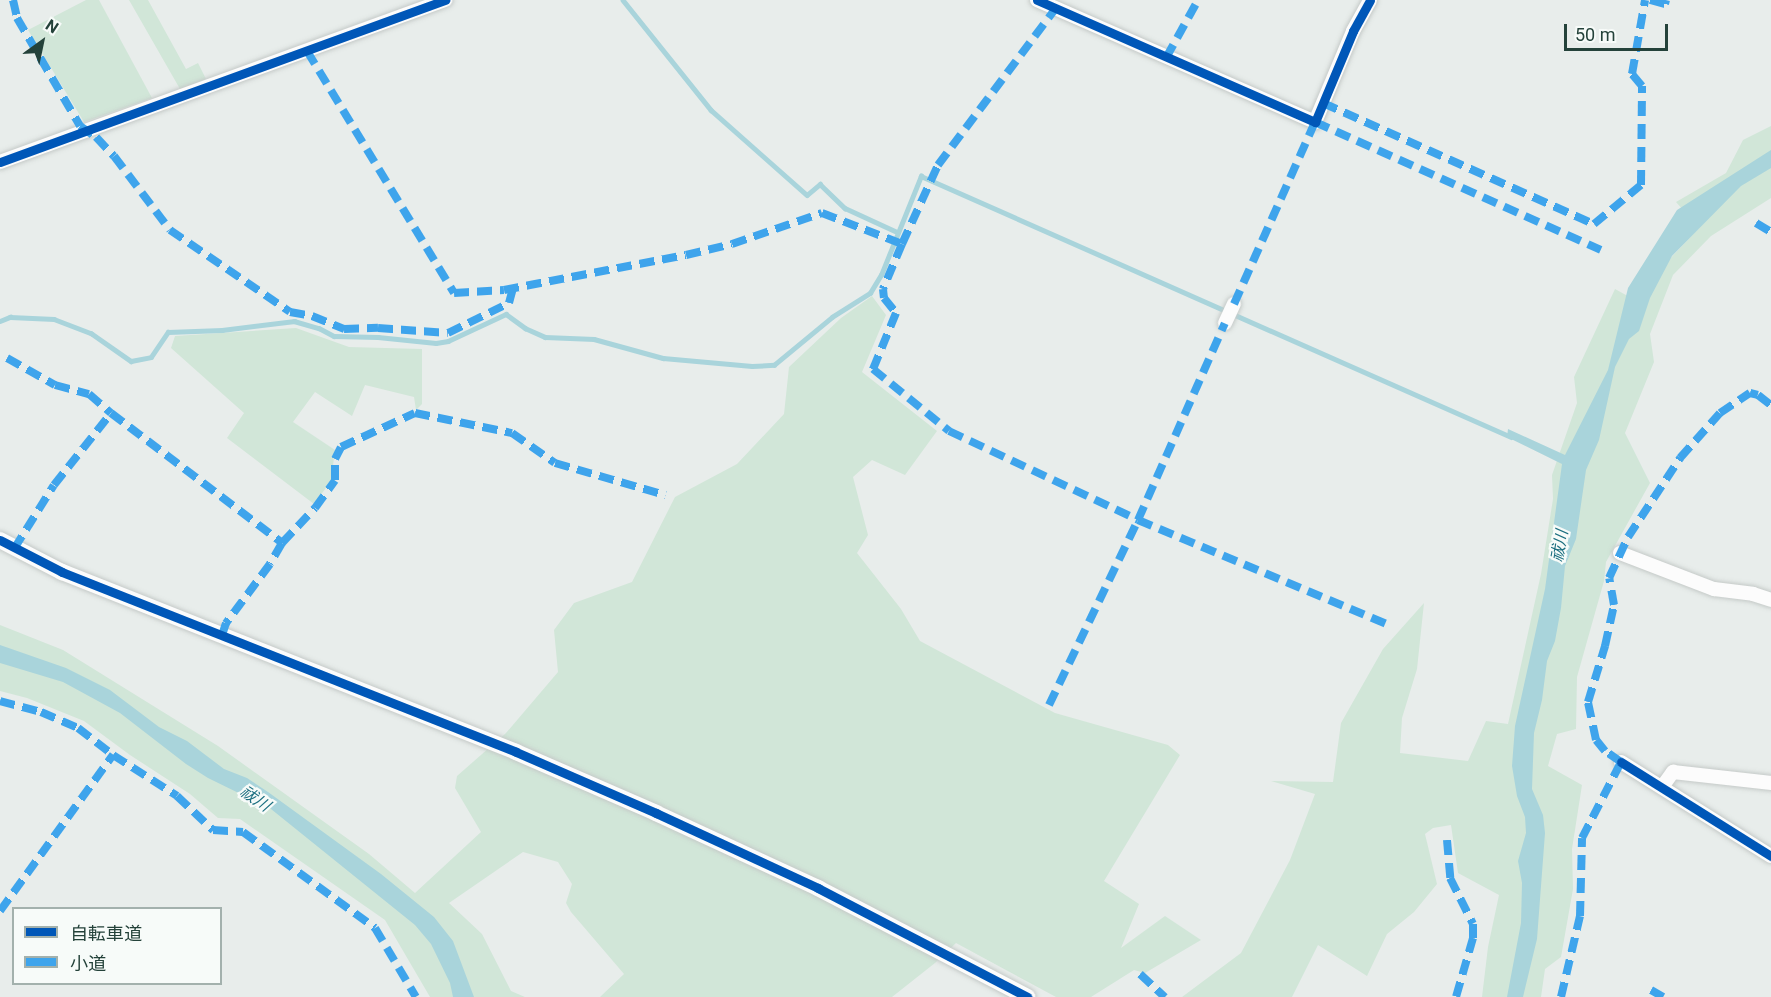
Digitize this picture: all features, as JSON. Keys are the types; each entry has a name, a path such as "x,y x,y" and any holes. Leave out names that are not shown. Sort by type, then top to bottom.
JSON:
{"street":[{"path":"0,162 445,0"},
{"path":"1039,0 1314,122 1353,31 1370,0"},
{"path":"1225,322 1234,304"},
{"path":"0,540 62,572 516,752 656,813 818,888 1027,997"},
{"path":"1620,553 1714,590 1754,594 1771,600"},
{"path":"1621,762 1771,855"},
{"path":"1662,788 1672,772 1771,783"}],"green space":[{"path":"86,0 99,0 152,98 84,122 28,30"},
{"path":"129,0 148,0 186,69 198,63 206,79 180,89"},
{"path":"1771,126 1771,198 1711,236 1673,275 1650,334 1654,362 1625,433 1650,483 1606,562 1604,581 1577,677 1576,729 1557,734 1548,766 1582,785 1572,849 1573,889 1561,957 1545,969 1541,997 1482,997 1488,947 1499,895 1458,873 1451,825 1433,828 1425,834 1437,884 1414,912 1387,934 1367,976 1318,945 1292,997 1182,997 1241,953 1290,860 1315,794 1271,781 1333,782 1341,723 1383,649 1424,603 1417,669 1402,718 1400,753 1468,761 1486,721 1508,724 1541,574 1553,499 1552,475 1577,403 1574,377 1615,289 1644,305 1664,265 1699,228 1676,202 1726,173 1743,140"},
{"path":"872,296 886,315 862,372 937,431 905,475 872,460 853,477 868,535 857,553 901,609 920,641 1055,713 1168,745 1180,755 1104,881 1139,904 1121,948 1165,916 1201,940 1145,973 1134,970 1091,997 1056,997 956,943 892,997 600,997 624,974 571,912 566,903 572,884 558,862 523,852 449,903 482,934 511,991 525,997 430,997 385,920 240,819 218,818 190,794 130,755 84,721 27,698 0,691 0,625 63,650 218,746 369,854 415,893 481,832 455,788 457,776 506,733 558,672 554,630 574,603 632,582 675,497 737,464 784,414 789,367 841,318"},
{"path":"296,328 349,347 422,349 422,404 416,410 414,397 365,385 352,416 315,392 293,422 335,450 331,481 314,504 227,438 244,413 171,348 175,336"}],"water":[{"name":"祓川","path":"1771,150 1771,168 1741,186 1672,256 1650,298 1639,331 1629,339 1615,367 1599,440 1586,470 1576,539 1565,566 1555,641 1547,661 1542,700 1534,733 1532,789 1543,815 1545,833 1537,939 1523,997 1507,997 1521,923 1522,883 1518,861 1526,833 1525,817 1517,796 1512,766 1515,726 1545,589 1562,464 1507,437 1508,429 1565,455 1608,370 1628,288 1677,210"},
{"name":"祓川","path":"0,645 66,668 110,690 159,727 187,741 224,769 247,778 268,792 381,874 434,917 453,941 474,997 453,997 450,983 431,944 415,925 271,809 208,778 186,764 120,713 63,682 0,663"}],"waterway":[{"path":"623,0 711,110 807,195 820,184 845,208 897,232"},
{"path":"0,321 10,317 54,319 91,333 131,361 151,357 168,332 222,330 294,321 319,328 334,336 378,337 436,343 448,341 506,314 525,328 545,337 594,339 663,358 752,366 774,365 832,317 870,293 881,275 921,176 1511,437"}],"marked path":[{"path":"13,0 17,18 80,126 96,137 114,156 170,230 290,312 312,316 344,329 378,328 448,333 509,303 513,288"},
{"path":"1166,58 1198,0"},
{"path":"1323,103 1594,224 1641,185 1642,86 1632,74 1645,0"},
{"path":"1650,0 1665,4 1666,0"},
{"path":"307,51 454,293 504,290 686,255 732,244 822,213 902,244 938,165 1055,9"},
{"path":"1234,304 1315,122 1601,250"},
{"path":"1756,223 1771,232"},
{"path":"902,244 883,289 884,298 896,313 873,369 949,431 1138,520 1391,626"},
{"path":"1049,705 1138,520 1225,323"},
{"path":"7,358 55,385 89,394 111,413"},
{"path":"1561,997 1580,916 1582,838 1621,762 1605,751 1596,740 1588,702 1605,646 1614,605 1609,578 1628,537 1680,458 1720,413 1750,393 1758,395 1771,405"},
{"path":"14,549 54,485 111,413 282,543 270,564 226,623 222,635"},
{"path":"282,543 315,508 335,480 335,459 341,447 415,413 512,433 555,463 665,495"},
{"path":"0,701 41,712 78,728 113,755 177,796 213,830 243,832 375,928 416,997"},
{"path":"0,911 113,755"},
{"path":"1447,840 1450,878 1473,924 1473,938 1456,997"},
{"path":"1140,974 1165,997"},
{"path":"1651,990 1663,997"}],"cycle path":[{"path":"0,162 445,0"},
{"path":"1037,0 1315,122 1353,31 1370,0"},
{"path":"0,540 62,572 516,752 656,813 818,888 1027,997"},
{"path":"1621,762 1771,856"}]}
